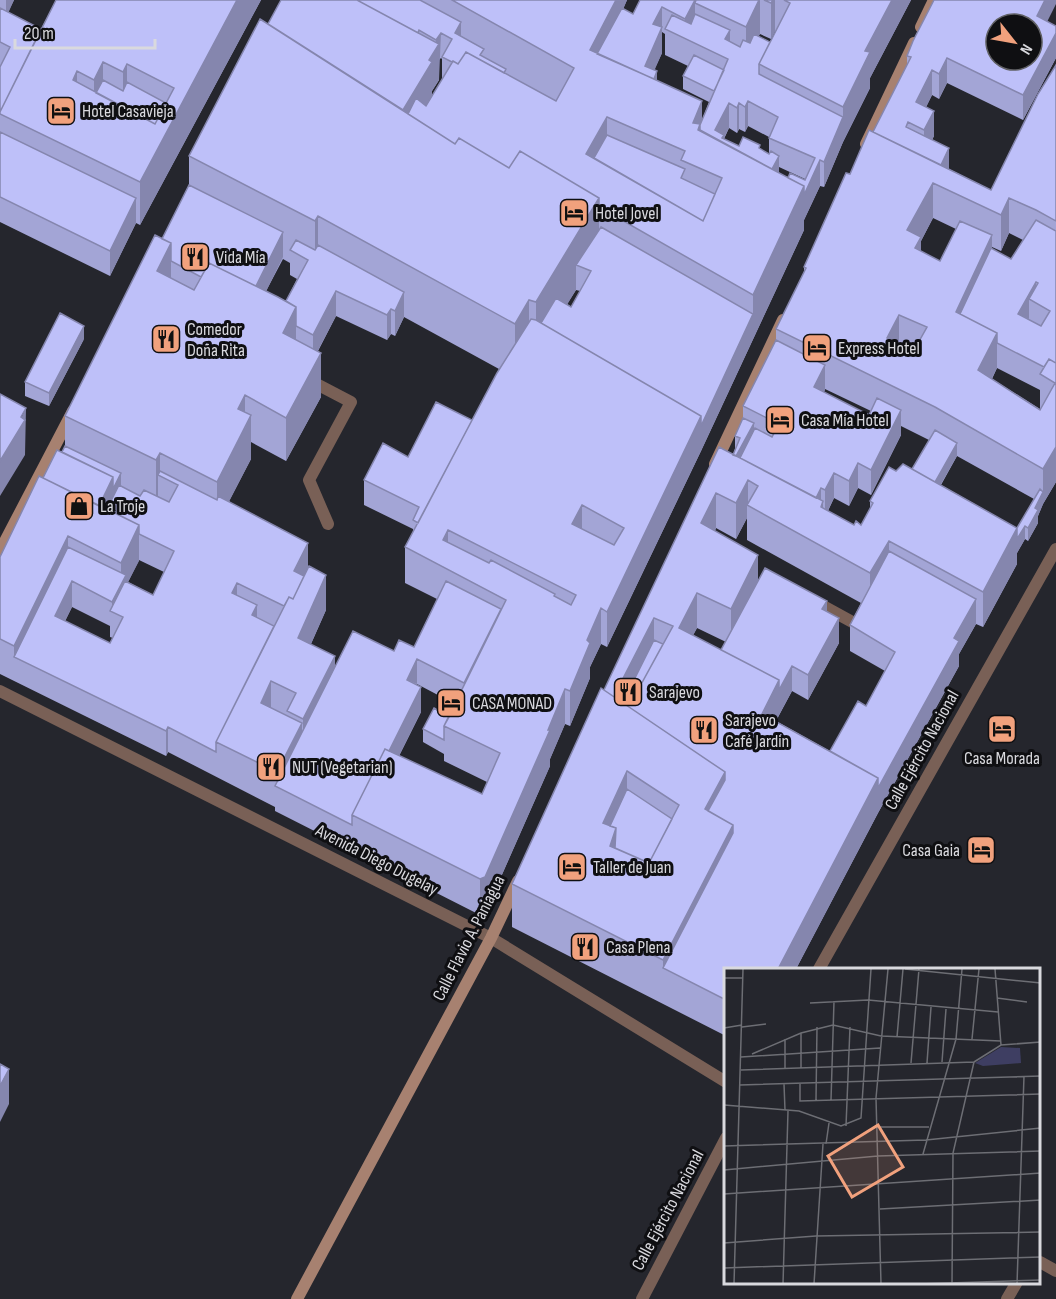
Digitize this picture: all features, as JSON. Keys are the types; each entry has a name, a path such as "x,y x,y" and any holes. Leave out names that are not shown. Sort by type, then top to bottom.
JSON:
{"street":[{"path":"862,152 934,0"},
{"path":"709,477 791,303"},
{"path":"291,371 351,402 309,480 328,524"},
{"path":"0,551 77,404"},
{"name":"Calle Ejército Nacional","path":"820,968 1056,549"},
{"path":"805,596 856,624"},
{"name":"Avenida Diego Dugelay","path":"0,691 491,938 724,1081"},
{"name":"Calle Flavio A. Paniagua","path":"297,1299 491,938 522,874"},
{"name":"Calle Ejército Nacional","path":"642,1299 724,1142"},
{"path":"1041,1263 1056,1271"},
{"path":"1007,1299 1016,1284"}],"building":[{"path":"56,0 237,0 140,182 0,112","holes":["103,62 123,72 127,64 174,88 155,124 73,80 77,71 94,80"]},
{"path":"281,0 357,0 439,44 429,60 432,62 403,110 268,24"},
{"path":"357,0 420,0 461,22 455,33 484,49 480,55 506,69 504,73 466,52 458,64 452,62 442,57 452,39 441,33 436,40 419,30 418,33"},
{"path":"452,0 616,0 590,50 702,101 693,123 700,124 698,130 804,186 753,295 599,207 599,198 520,151 509,168 459,138 455,144 408,114 416,98 426,106 453,61 458,64 466,52 556,101 574,68","holes":["607,117 685,151 681,160 722,178 703,221 586,154"]},
{"path":"640,0 695,0 685,19 662,7 653,24 662,27 645,66 657,71 654,79 597,54 622,8 633,14"},
{"path":"696,0 759,0 746,27 695,3"},
{"path":"784,0 892,0 865,51 870,52 843,107 759,64 790,3"},
{"path":"934,0 1045,0 1039,12 984,12 984,72 1035,72 1023,95 947,58 939,74 932,70 916,102 934,111 924,130 908,122 906,127 949,148 941,165 873,132 911,57 907,56"},
{"path":"0,8 41,29 0,112 0,67 10,47 0,42"},
{"path":"695,14 730,30 725,39 740,47 743,40 750,43 754,34 770,42 759,64 759,74 843,117 824,162 820,160 804,195 804,186 788,178 790,173 805,180 815,158 769,138 778,117 748,101 745,107 739,103 737,108 729,103 715,130 724,135 722,138 739,146 743,137 760,145 759,148 769,154 771,151 779,156 772,169 700,130 700,125 728,59 665,29 672,15 691,24"},
{"path":"260,19 455,144 459,138 509,168 520,151 599,198 536,302 529,300 515,324 318,216 315,221 189,156"},
{"path":"1044,20 1056,26 1056,33 1044,56"},
{"path":"694,55 724,70 714,91 683,76"},
{"path":"1056,65 1056,221 1009,198 1001,215 933,183 907,230 921,237 915,248 940,261 960,221 992,235 956,312 997,333 978,370 1040,410 1055,383 1040,374 1049,359 1056,363 1056,447 1043,469 935,407 776,329 806,268 804,267 846,173 850,174 869,130 991,190 1038,94","holes":["899,315 927,327 913,352 887,338"]},
{"path":"103,80 123,91 127,82 166,103 155,124 96,93"},
{"path":"0,132 136,198 110,251 0,197"},
{"path":"607,135 685,169 681,178 715,194 703,221 594,158"},
{"path":"189,185 283,232 256,286 209,263 201,277 171,261 171,243 162,239"},
{"path":"1036,220 1056,231 1056,363 1049,359 1044,367 997,343 997,333 960,314 991,248 1011,259","holes":["1036,282 1038,283 1029,299 1050,311 1041,326 1018,314"]},
{"path":"601,227 753,314 701,426 701,416 541,323 556,298 571,307 591,271 576,265"},
{"path":"155,235 171,243 157,271 194,290 209,263 278,297 296,307 283,333 321,353 286,418 245,395 238,409 251,415 217,482 160,453 156,460 65,416"},
{"path":"296,240 315,250 318,245 404,292 395,311 391,309 387,315 336,291 313,335 296,326 296,307 286,301 308,260 290,250"},
{"path":"60,313 84,326 49,393 25,382"},
{"path":"531,319 536,320 701,416 607,612 601,608 587,640 590,643 570,691 565,689 548,730 550,730 485,877 480,879 352,815 385,749 482,794 500,753 444,726 506,600 405,547 497,373","holes":["582,505 624,528 614,545 572,524","448,530 576,595 571,605 491,560 489,563 443,540"]},
{"path":"776,340 825,365 814,387 869,415 877,398 901,410 871,470 858,463 849,481 834,473 825,490 821,488 816,498 740,458 755,428 772,437 779,424 743,406"},
{"path":"0,394 26,408 21,417 25,420 0,461"},
{"path":"436,402 472,420 418,523 413,520 419,507 364,480 383,443 408,457"},
{"path":"743,418 754,423 736,456 733,455 740,438 735,436"},
{"path":"935,430 957,443 935,482 912,469"},
{"path":"65,446 121,473 113,489 113,477 62,452"},
{"path":"719,447 823,501 821,507 854,525 856,521 861,525 873,503 870,501 889,467 896,471 903,464 1017,528 983,592 889,541 870,573 747,505 758,486 748,480 736,503 716,493 701,523 758,555 731,609 697,593 679,628 779,680 762,714 878,778 779,968 724,968 724,999 663,968 733,833 733,825 708,811 725,780 725,772 604,690","holes":["654,618 673,626 633,699 616,692"]},
{"path":"57,450 113,477 99,506 43,478"},
{"path":"160,471 217,500 218,496 308,543 294,571 304,576 293,599 289,597 284,606 237,583 232,593 257,605 252,615 274,626 216,742 216,752 168,727 166,731 14,657 68,547 126,575 112,602 72,581 55,616 110,643 123,617 110,611 125,581 153,595 174,551 139,534 139,525 107,509 119,485 140,496 144,490 169,502 178,485 158,475"},
{"path":"39,476 139,525 121,563 68,536 14,646 0,639 0,557"},
{"path":"1040,489 1043,492 1035,508 1038,510 1028,528 1025,526 1017,539 1017,528"},
{"path":"889,551 976,599 954,638 959,641 878,788 878,778 830,751 858,701 866,706 895,652 850,625"},
{"path":"309,566 326,575 298,638 335,656 303,719 287,711 296,693 271,681 261,703 302,723 277,772 216,742 289,597 293,599"},
{"path":"765,568 827,601 822,609 839,618 808,675 792,666 779,690 779,680 721,650"},
{"path":"446,581 501,609 464,683 417,659 407,680 421,687 389,751 385,749 352,815 352,825 275,786 353,631 394,651 399,640 414,647"},
{"path":"654,640 663,644 633,699 626,696"},
{"name":"Taller de Juan","path":"601,688 725,772 705,809 733,825 663,960 512,884","holes":["627,771 679,805 649,863 610,846 616,828 603,823"]},
{"path":"434,708 449,717 444,726 444,740 423,729"},
{"path":"627,789 672,819 649,863 615,848 616,828 610,826"},
{"path":"0,1064 9,1069 0,1086"}],"place":[{"name":"Hotel Casavieja","path":"61,111"},
{"name":"Hotel Jovel","path":"574,213"},
{"name":"Vida Mia","path":"195,257"},
{"name":"Comedor Doña Rita","path":"166,339"},
{"name":"Express Hotel","path":"817,348"},
{"name":"Casa Mía Hotel","path":"780,420"},
{"name":"La Troje","path":"79,506"},
{"name":"Sarajevo","path":"628,692"},
{"name":"CASA MONAD","path":"451,703"},
{"name":"Casa Morada","path":"1002,729"},
{"name":"Sarajevo Café Jardin","path":"704,730"},
{"name":"NUT (Vegetarian)","path":"271,767"},
{"name":"Casa Gaia","path":"981,850"},
{"name":"Taller de Juan","path":"572,867"},
{"name":"Casa Plena","path":"585,947"}]}
